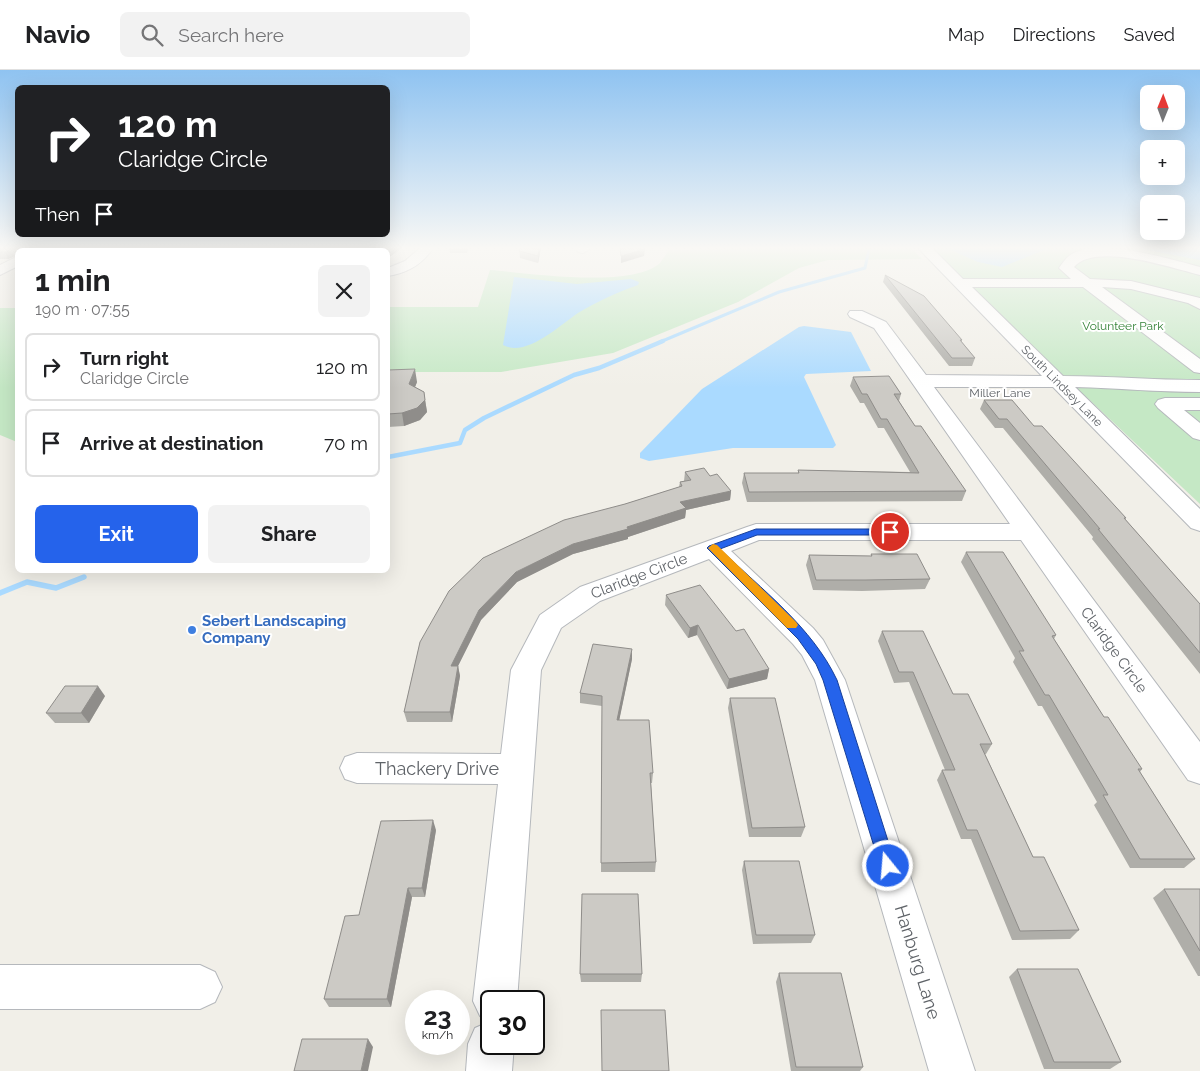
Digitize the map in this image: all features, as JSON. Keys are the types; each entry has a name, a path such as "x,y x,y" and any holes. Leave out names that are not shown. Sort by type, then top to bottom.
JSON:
{"street":[{"name":"South Lindsey Lane","path":"971,295 1200,523"},
{"path":"1099,295 1200,368"},
{"path":"1171,295 1193,300 1200,304"},
{"name":"Claridge Circle","path":"856,314 880,325 1200,769"},
{"name":"Miller Lane","path":"925,387 1064,387 1135,393 1152,386 1200,386"},
{"path":"1200,404 1165,404 1200,434"},
{"name":"Claridge Circle","path":"496,990 526,670 550,622 590,594 756,532 1028,532"},
{"name":"Hanburg Lane","path":"712,548 803,636 813,648 830,680 952,1071"},
{"name":"Thackery Drive","path":"357,768 516,769"},
{"path":"0,987 200,987"},
{"path":"489,1071 490,1055"}],"green space":[{"path":"482,295 751,295 738,302 613,353 501,372 390,372 390,307 478,307"},
{"name":"Volunteer Park","path":"978,295 1200,295 1200,504"},
{"path":"0,308 15,308 15,441 0,435"}],"water":[{"path":"511,295 615,295 578,313 532,344 512,348 503,345"},
{"path":"799,327 851,332 871,371 806,374 804,377 836,445 833,448 733,448 649,461 640,458 640,453 702,389"}],"building":[{"path":"901,295 924,296 975,358 952,358"},
{"path":"415,369 409,384 424,392 425,400 417,408 402,413 390,414 390,370"},
{"path":"889,376 901,394 894,394 915,426 921,426 966,491 749,492 744,473 799,473 798,470 919,473 887,419 881,419 867,394 862,394 853,377"},
{"path":"984,400 1012,400 1034,426 1042,426 1126,518 1124,518 1200,604 1200,653 1098,529 1100,529 1007,419 999,419"},
{"path":"704,468 710,476 717,474 731,491 680,502 686,508 627,527 628,529 573,544 516,572 479,610 451,666 458,666 450,712 404,712 420,642 449,591 483,558 564,520 625,504 682,486 680,482 691,480 685,472"},
{"path":"966,552 1003,552 1056,635 1052,636 1104,717 1108,717 1142,769 1138,769 1195,859 1140,859 1103,795 1108,795 1049,695 1045,695 1019,651 1024,651"},
{"path":"871,554 917,554 930,579 816,580 809,555 872,556"},
{"path":"700,585 736,631 744,629 769,669 729,679 698,625 690,628 666,595"},
{"path":"882,631 923,631 953,694 968,694 992,744 980,744 1033,857 1044,857 1079,930 1020,931 977,830 967,830 942,770 955,770 913,672 899,672"},
{"path":"593,644 632,649 617,720 649,720 653,773 650,773 656,862 601,863 602,696 580,693"},
{"path":"65,686 98,686 81,713 46,713"},
{"path":"730,698 775,698 805,827 752,828"},
{"path":"433,820 422,888 408,888 387,999 324,999 345,916 359,915 381,821"},
{"path":"744,861 799,861 815,935 756,935"},
{"path":"1164,889 1200,889 1200,951"},
{"path":"582,894 638,894 642,974 580,974"},
{"path":"1017,969 1078,969 1121,1062 1054,1062"},
{"path":"779,973 841,973 863,1067 796,1067"},
{"path":"601,1010 665,1010 669,1071 602,1071"},
{"path":"302,1039 368,1039 361,1071 294,1071"}],"waterway":[{"path":"660,342 773,295"},
{"path":"390,457 460,443 465,430 484,418 574,375 599,368 663,341"},
{"path":"0,593 27,582 56,588 84,577"}],"slow traffic":[{"path":"713,548 791,625"}],"place":[{"name":"Sebert Landscaping Company","path":"192,630"}],"route":[{"path":"888,866 830,680 822,662 803,636 712,548 756,532 890,532"}]}
